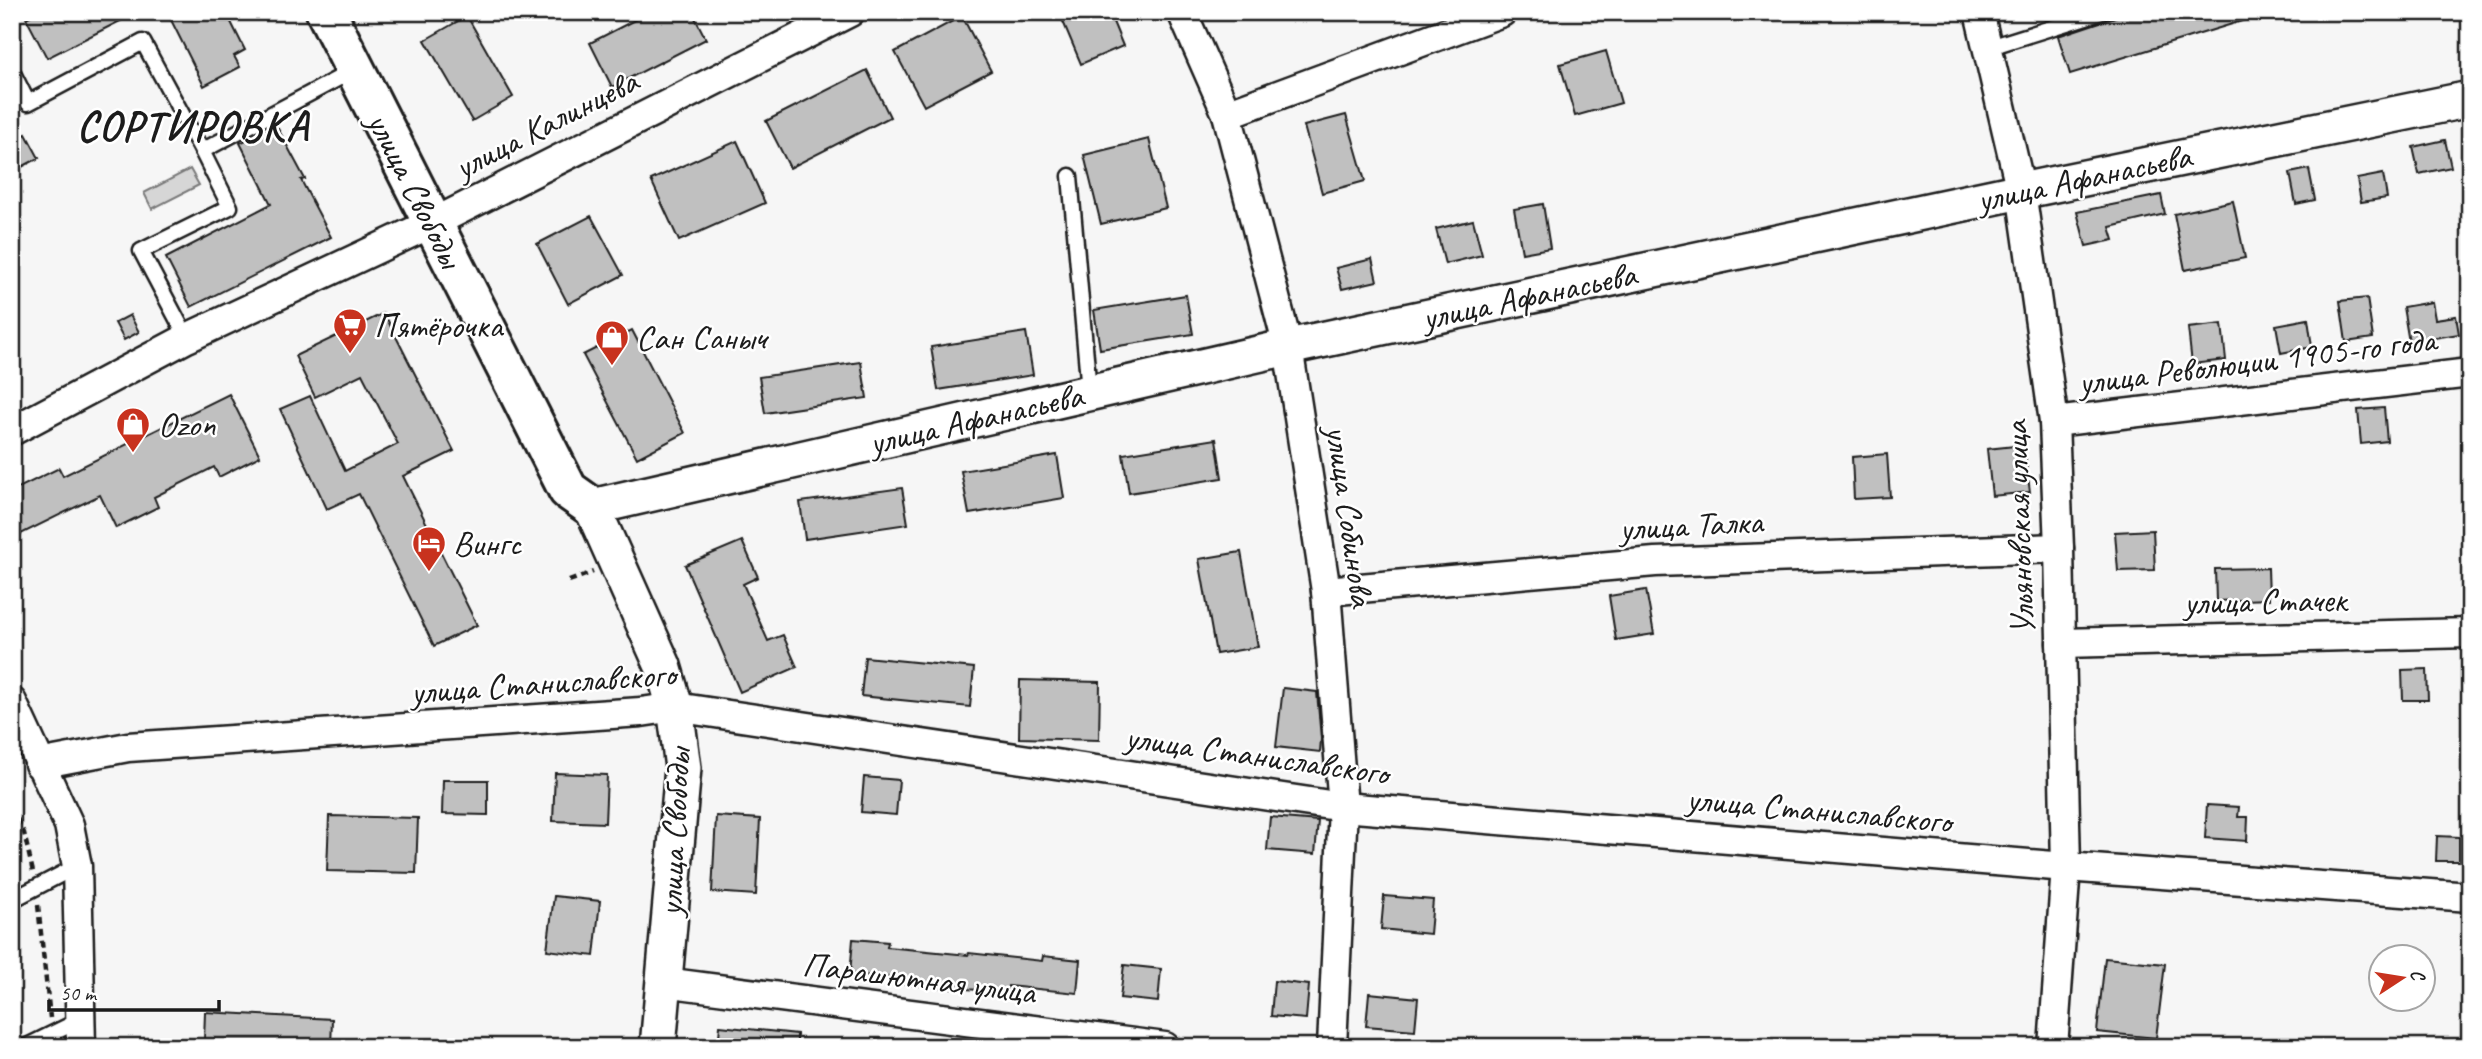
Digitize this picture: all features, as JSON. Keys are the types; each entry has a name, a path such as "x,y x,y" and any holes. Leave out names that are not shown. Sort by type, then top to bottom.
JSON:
{"main road":[{"name":"улица Свободы","path":"326,12 592,507"},
{"name":"улица Свободы","path":"347,12 439,219"}],"street":[{"name":"улица Калинцева","path":"12,431 187,338 439,219 850,12"},
{"name":"улица Собинова","path":"1182,12 1227,114 1288,347 1326,590 1343,807 1332,1047"},
{"path":"1227,114 1502,12"},
{"name":"Ульяновская улица","path":"1979,12 2021,191 2054,422 2066,867 2053,1047"},
{"name":"улица Афанасьева","path":"592,507 1288,347 2021,191 2470,99"},
{"name":"улица Революции 1905-го года","path":"2054,422 2470,373"},
{"name":"улица Свободы","path":"592,507 663,666 675,707 683,768 658,1047"},
{"name":"улица Талка","path":"1326,590 1655,562 2059,548"},
{"name":"улица Стачек","path":"2061,643 2470,633"},
{"path":"12,702 69,825 77,866 80,1034"},
{"name":"улица Станиславского","path":"39,764 128,747 628,713 675,707 1343,807 2066,867 2470,897"},
{"name":"Парашютная улица","path":"664,982 1165,1047"}],"lane":[{"path":"1987,48 2096,13"},
{"path":"12,71 28,103 143,42 230,207 141,251 187,338"},
{"path":"202,151 355,69"},
{"path":"1070,176 1089,393"},
{"path":"12,900 77,866"},
{"path":"25,1047 51,1034 80,1034"}],"path":[{"path":"12,808 24,833 36,888 51,1034"}],"shaded area":[{"path":"190,169 199,185 152,209 144,193"}],"building":[{"path":"37,12 138,12 47,58 26,18"},
{"path":"167,12 226,12 245,50 234,56 240,67 204,86"},
{"path":"650,12 692,12 706,39 612,87 590,43"},
{"path":"1059,12 1109,12 1123,46 1081,64"},
{"path":"2130,12 2254,12 2255,17 2070,74 2058,36"},
{"path":"467,16 513,97 472,121 425,40"},
{"path":"962,16 991,71 924,106 895,52"},
{"path":"1606,51 1621,103 1575,116 1560,64"},
{"path":"867,70 890,117 790,168 766,121"},
{"path":"1346,115 1365,181 1322,193 1304,126"},
{"path":"276,125 305,179 301,180 331,237 191,307 166,258 271,204 240,143"},
{"path":"26,134 39,158 12,172 12,142"},
{"path":"1149,139 1166,208 1101,224 1084,155"},
{"path":"2445,140 2451,167 2419,174 2413,147"},
{"path":"737,141 765,203 679,241 651,180"},
{"path":"2309,169 2315,200 2296,204 2290,173"},
{"path":"2383,174 2387,198 2361,202 2357,179"},
{"path":"2161,195 2165,214 2110,227 2114,240 2086,246 2077,212"},
{"path":"2233,201 2245,258 2185,270 2174,214"},
{"path":"1543,204 1550,248 1522,253 1514,209"},
{"path":"591,216 623,275 568,304 537,244"},
{"path":"1473,220 1482,255 1445,264 1436,229"},
{"path":"1372,259 1377,281 1342,289 1336,268"},
{"path":"1186,295 1193,334 1100,349 1094,310"},
{"path":"2367,298 2373,338 2346,342 2340,301"},
{"path":"2432,302 2435,319 2456,316 2459,334 2409,342 2403,307"},
{"path":"384,313 454,451 403,476 477,625 434,646 359,494 327,509 280,409 310,396 345,471 398,444 362,374 315,397 295,356"},
{"path":"130,315 139,332 124,340 115,323"},
{"path":"2308,319 2312,347 2281,353 2276,325"},
{"path":"2222,324 2226,360 2192,364 2188,328"},
{"path":"632,330 685,433 637,458 583,355"},
{"path":"1026,332 1033,375 938,390 931,347"},
{"path":"861,362 867,398 765,413 759,377"},
{"path":"229,394 260,456 219,477 214,467 154,497 158,507 116,528 100,495 19,535 12,520 12,491 59,468 63,476"},
{"path":"2384,408 2387,441 2361,444 2358,410"},
{"path":"1216,439 1222,478 1129,493 1123,454"},
{"path":"2024,445 2030,492 1992,496 1987,449"},
{"path":"1887,454 1890,497 1854,499 1852,457"},
{"path":"1057,455 1064,498 969,514 961,471"},
{"path":"902,488 908,524 805,539 800,502"},
{"path":"2153,530 2155,570 2118,571 2115,532"},
{"path":"742,541 758,577 743,584 768,641 783,635 797,667 740,692 685,565"},
{"path":"1241,552 1258,647 1216,654 1199,559"},
{"path":"2268,568 2269,599 2216,601 2215,569"},
{"path":"1646,590 1654,634 1616,640 1609,596"},
{"path":"865,657 974,668 970,707 861,696"},
{"path":"2427,669 2428,700 2403,700 2402,670"},
{"path":"1020,680 1100,682 1099,740 1019,738"},
{"path":"1283,688 1317,692 1320,752 1276,747"},
{"path":"555,773 607,775 605,823 553,821"},
{"path":"864,777 899,780 896,815 861,812"},
{"path":"443,780 488,780 488,815 442,814"},
{"path":"2207,805 2239,807 2238,817 2248,817 2247,841 2205,838"},
{"path":"329,816 418,818 416,873 327,871"},
{"path":"716,816 760,819 756,895 712,892"},
{"path":"1270,817 1318,821 1315,854 1267,850"},
{"path":"2437,836 2459,837 2459,861 2436,861"},
{"path":"554,896 600,901 594,956 547,950"},
{"path":"1384,896 1433,900 1430,934 1381,929"},
{"path":"853,939 888,942 887,947 968,955 1042,961 1043,956 1080,960 1077,993 1008,986 1007,992 937,987 895,983 895,978 850,974"},
{"path":"2105,958 2165,964 2156,1038 2097,1032"},
{"path":"1124,965 1161,969 1158,1002 1120,998"},
{"path":"1274,981 1309,985 1306,1019 1271,1016"},
{"path":"1369,993 1418,998 1415,1030 1366,1026"},
{"path":"205,1012 332,1019 331,1047 204,1041"},
{"path":"720,1026 797,1034 797,1047 718,1047"}],"place":[{"name":"Пятёрочка","path":"350,355"},
{"name":"Сан Саныч","path":"612,367"},
{"name":"Ozon","path":"133,454"},
{"name":"Вингс","path":"429,573"}],"district":[{"name":"СОРТИРОВКА","path":"193,126"}]}
